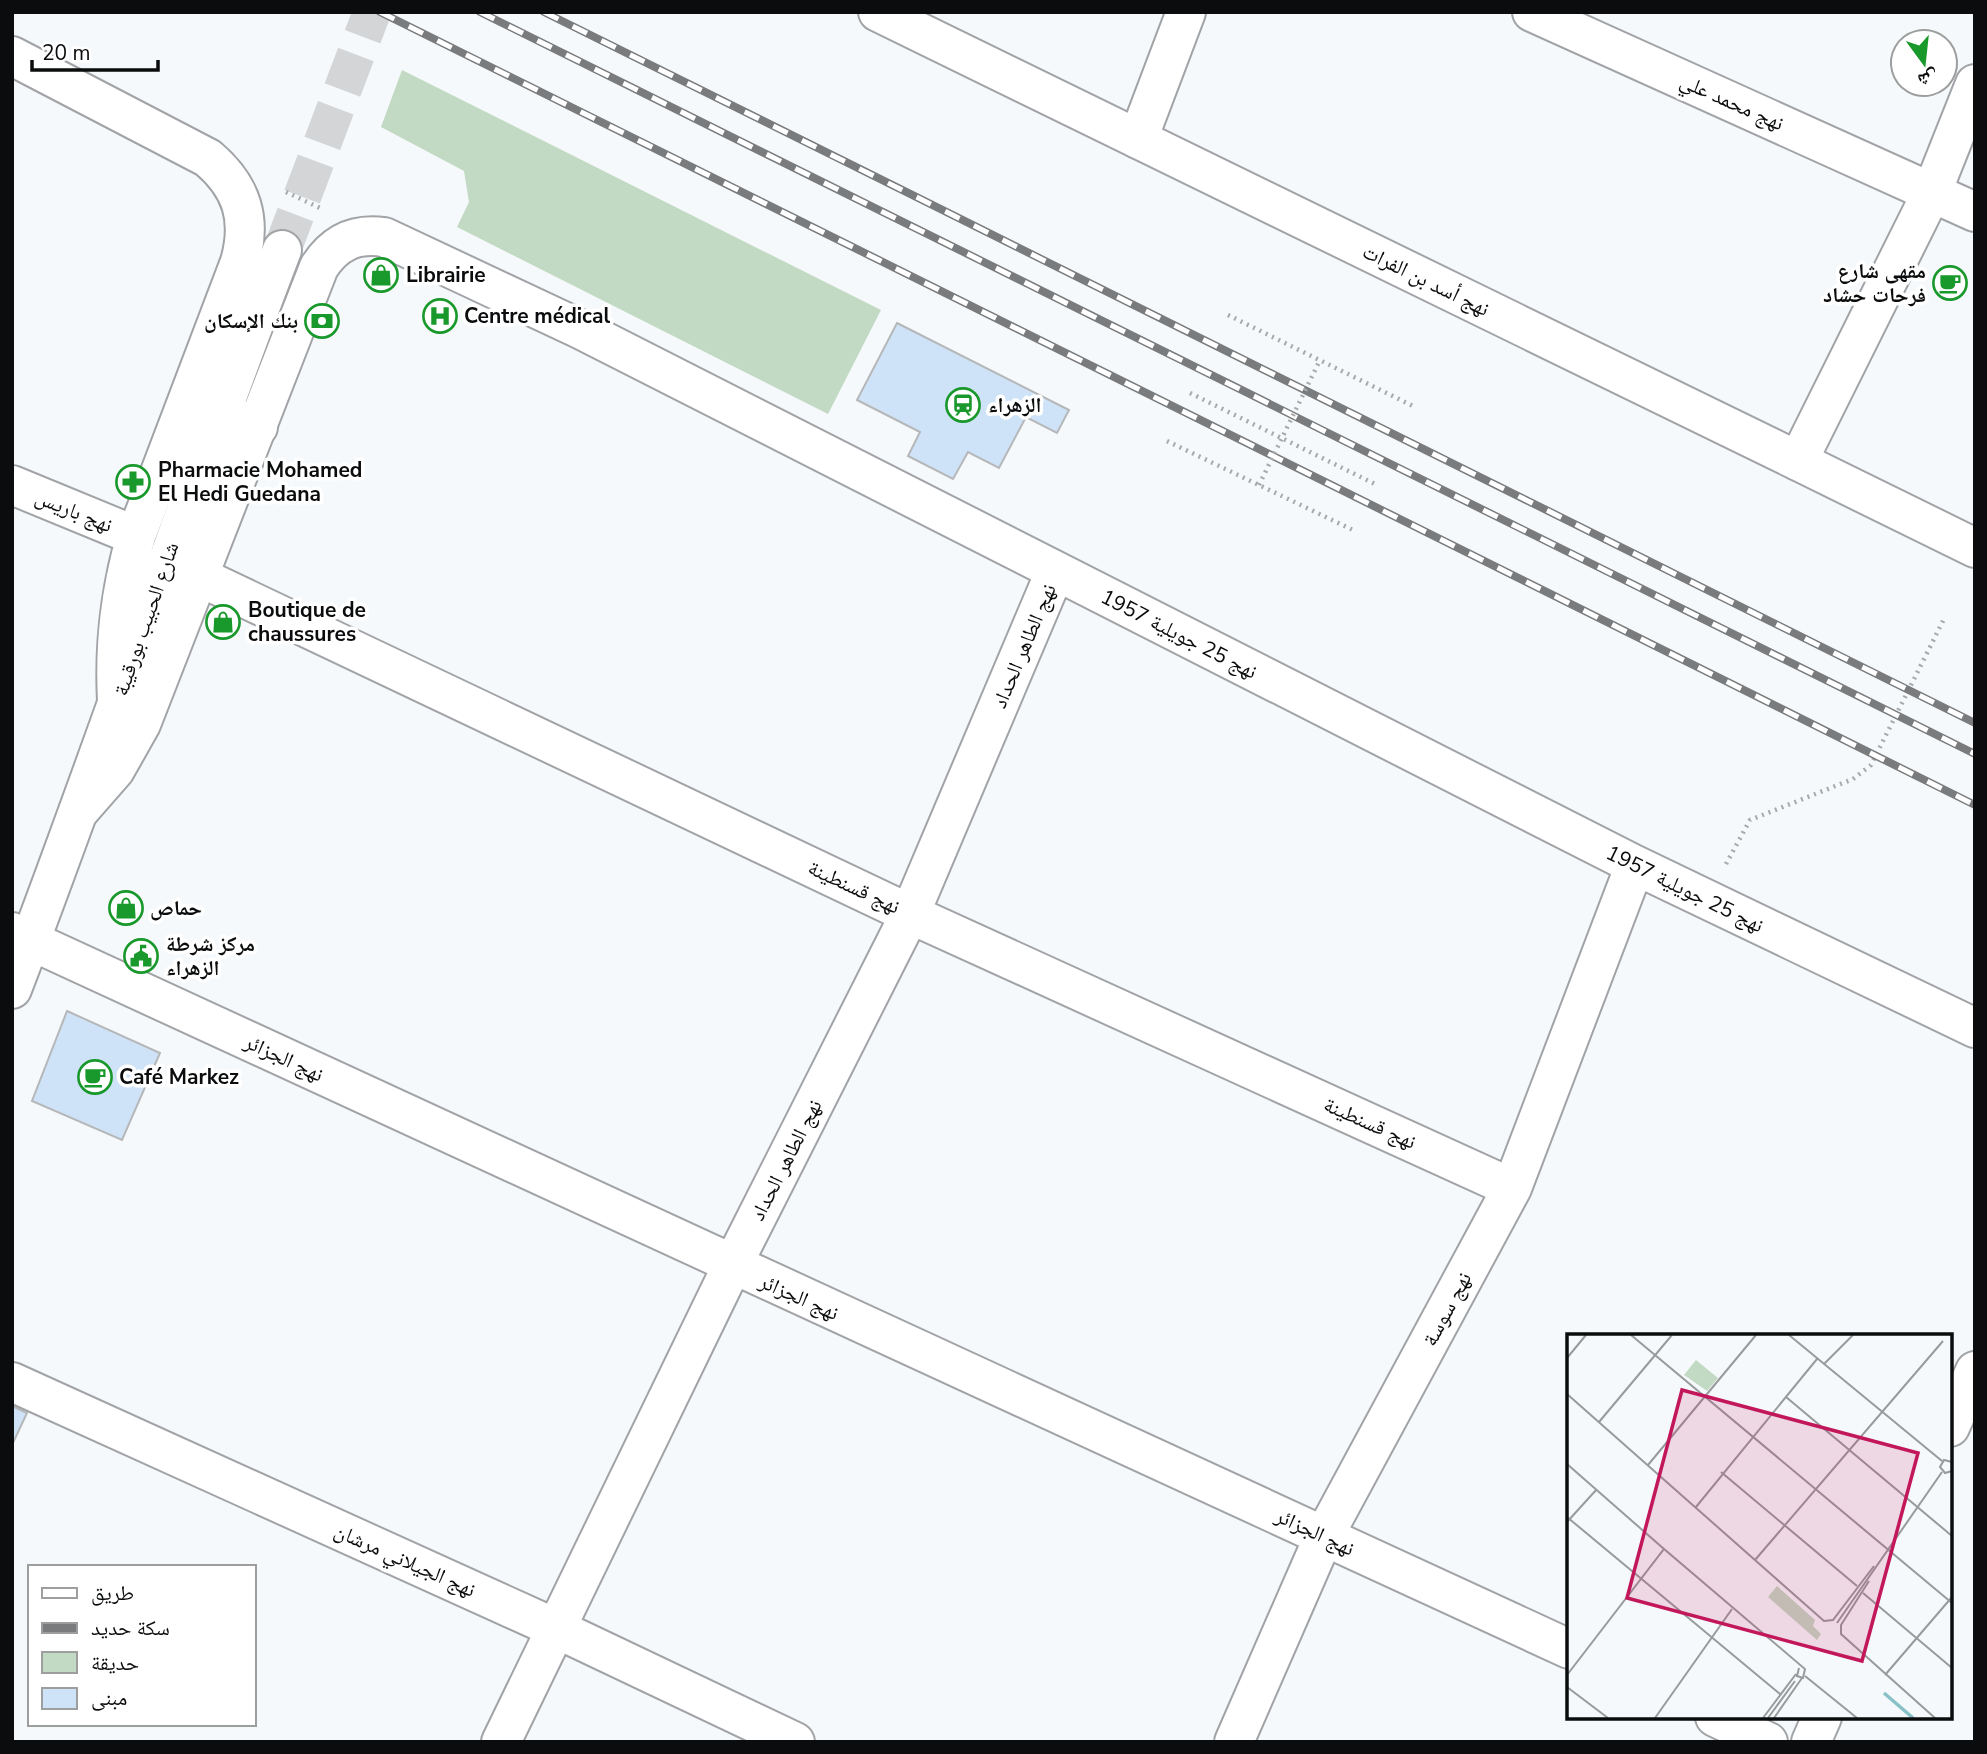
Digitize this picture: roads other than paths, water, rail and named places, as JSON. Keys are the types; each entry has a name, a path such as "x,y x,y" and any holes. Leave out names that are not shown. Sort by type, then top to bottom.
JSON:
{"street":[{"name":"نهج أسد بن الفرات","path":"878,12 1975,548"},
{"path":"1138,139 1186,12"},
{"name":"نهج محمد علي","path":"1532,12 1975,212"},
{"path":"12,56 208,158 232,183 246,216 247,240 240,262 136,536 117,618 117,701"},
{"path":"1798,461 1932,192 1975,84"},
{"name":"نهج 25 جويلية 1957","path":"258,427 319,267 327,253 354,237 384,237 580,329 1635,865 1975,1028"},
{"name":"شارع الحبيب بورقيبة","path":"12,989 21,936 80,810 220,412 282,250"},
{"path":"80,810 115,770 129,748 200,577 258,427 220,412"},
{"name":"نهج باريس","path":"12,485 136,536"},
{"name":"نهج الطاهر الحداد","path":"501,1742 732,1266 910,914 1055,572"},
{"name":"نهج قسنطينة","path":"200,577 910,914 1513,1188"},
{"name":"نهج سوسة","path":"1234,1742 1324,1536 1513,1188 1635,865"},
{"name":"نهج الجزائر","path":"21,936 732,1266 1567,1648"},
{"path":"1952,1423 1975,1371"},
{"name":"نهج الجيلاني مرشان","path":"12,1382 555,1628 795,1742"},
{"path":"1719,1719 1768,1742"},
{"path":"1811,1742 1821,1719"}],"tunnel":[{"path":"282,250 372,12"}],"railway":[{"path":"380,12 1975,805"},
{"path":"480,12 1975,754"},
{"path":"544,12 1975,723"}],"place":[{"name":"Librairie","path":"381,275"},
{"name":"مقهى شارع فرحات حشاد","path":"1950,283"},
{"name":"Centre médical","path":"440,316"},
{"name":"بنك الإسكان","path":"322,321"},
{"name":"الزهراء","path":"963,405"},
{"name":"Pharmacie Mohamed El Hedi Guedana","path":"133,482"},
{"name":"Boutique de chaussures","path":"223,622"},
{"name":"حماص","path":"126,908"},
{"name":"مركز شرطة الزهراء","path":"141,956"},
{"name":"Café Markez","path":"95,1077"}]}
